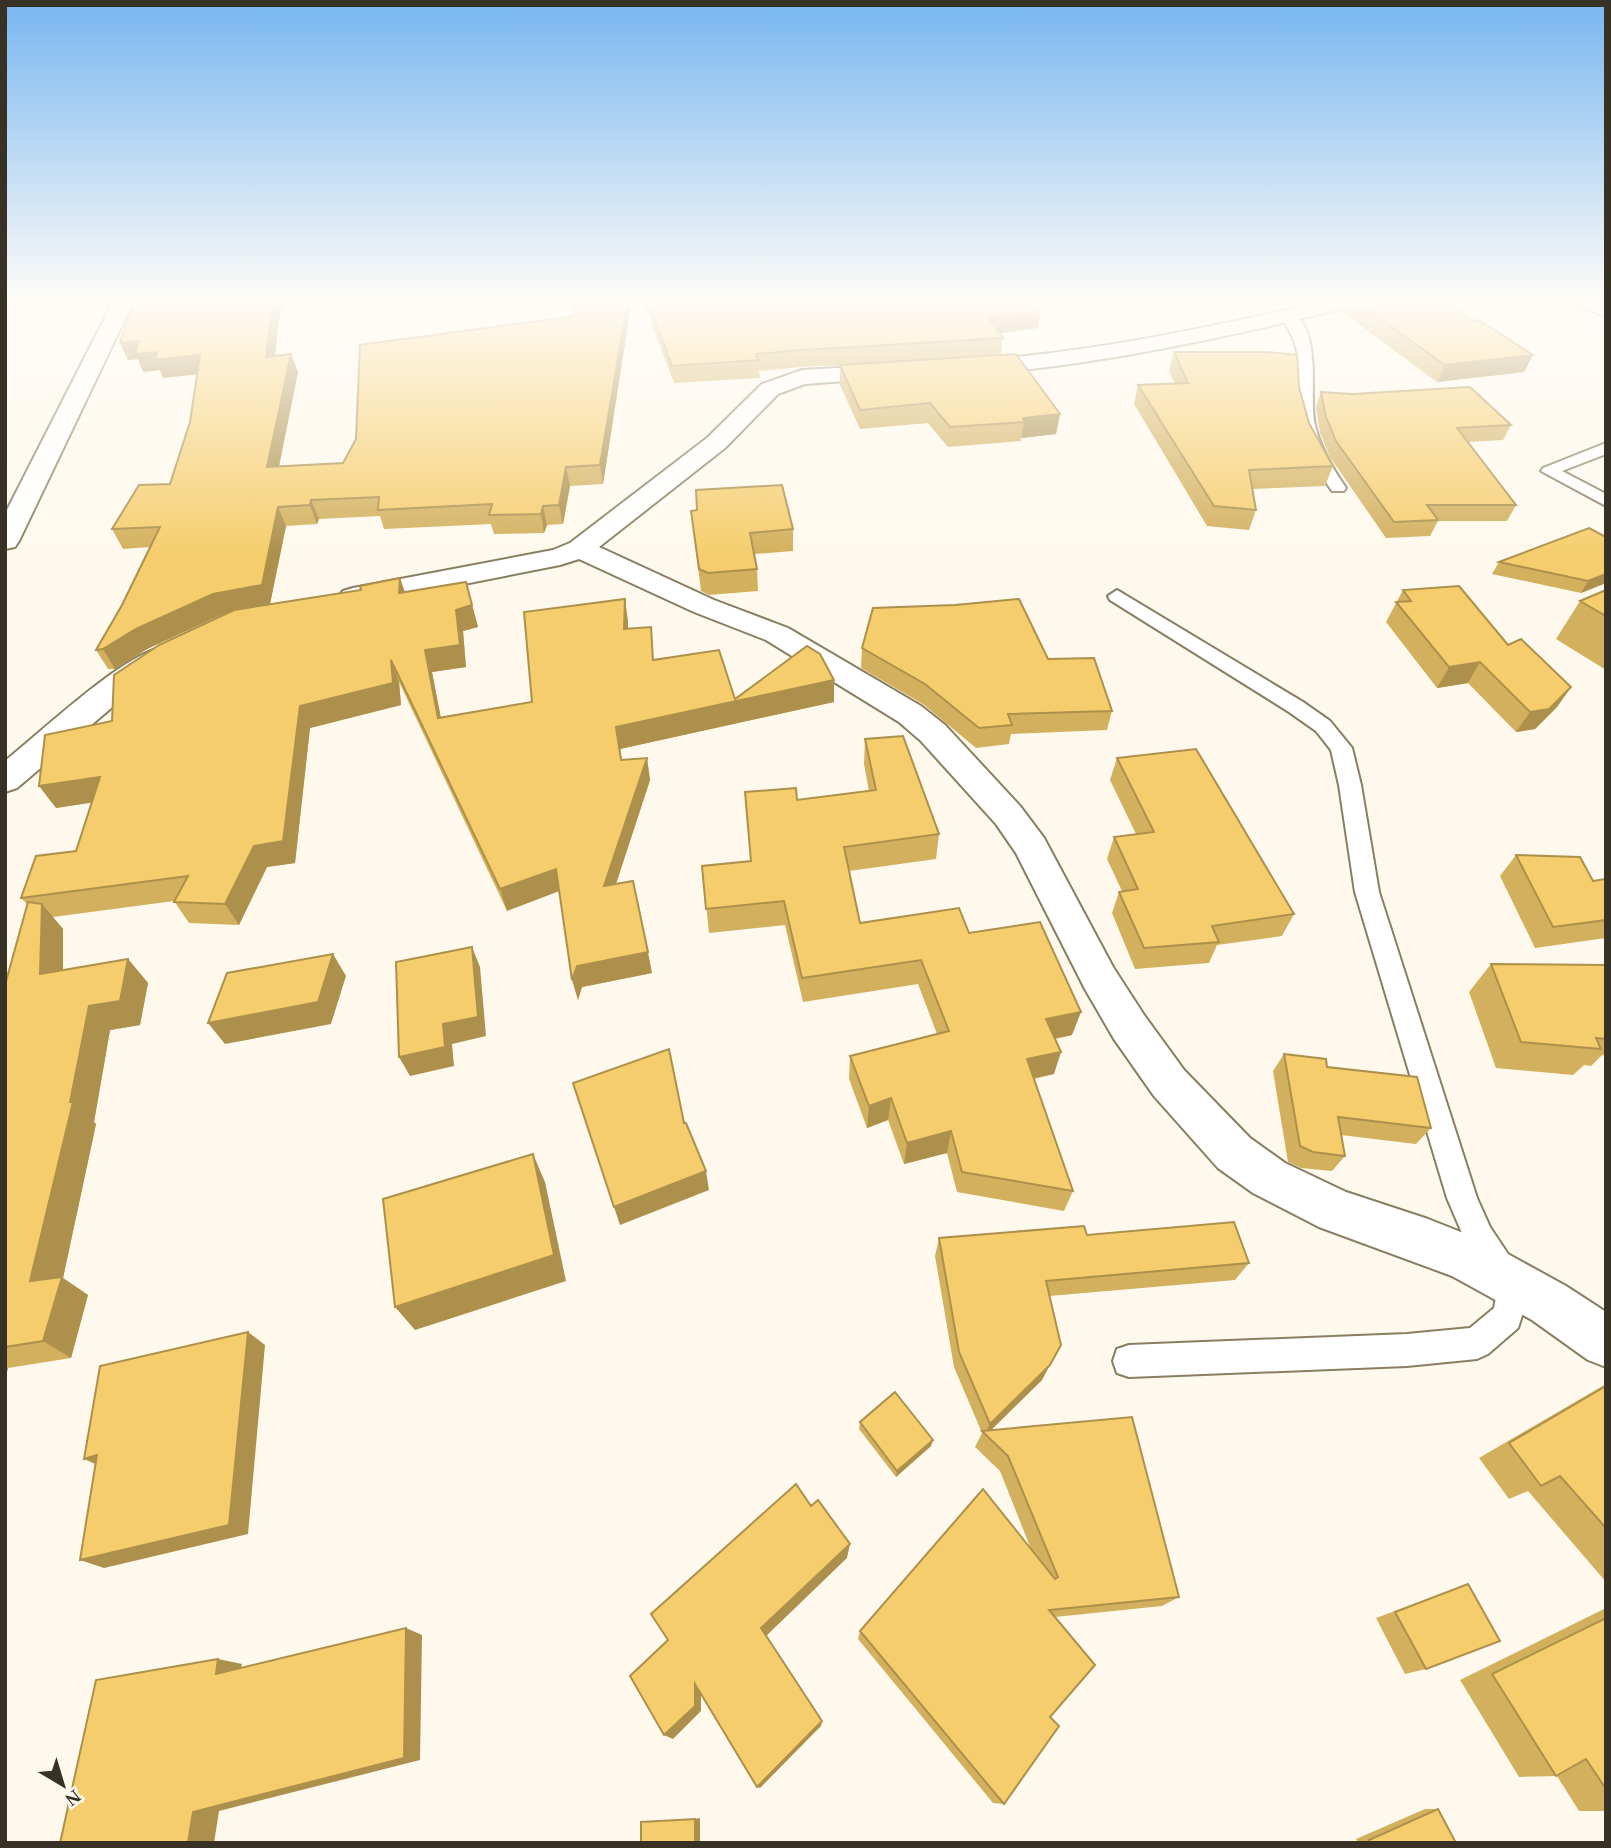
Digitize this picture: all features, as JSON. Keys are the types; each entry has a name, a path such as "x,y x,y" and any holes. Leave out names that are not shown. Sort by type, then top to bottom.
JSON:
{"street":[{"path":"5,541 82,384"},
{"path":"324,603 560,557 580,549 716,443 770,389 779,384"},
{"path":"580,549 704,606 777,634 910,714 933,733 1008,815 1031,848 1099,978 1129,1027 1169,1083 1234,1153 1269,1178 1336,1211 1428,1241 1469,1259 1549,1303 1606,1342"},
{"path":"5,780 125,680 181,646"}],"lane":[{"path":"1306,384 1307,422 1320,461 1338,488"},
{"path":"1606,448 1549,471 1606,501"},
{"path":"1117,596 1296,706 1323,726 1341,748 1350,785 1367,892 1462,1198 1479,1237 1507,1280 1512,1297 1507,1317 1476,1343 1407,1350 1129,1361"}],"building":[{"path":"196,384 285,384 267,467 343,463 356,439 358,384 614,384 600,465 566,467 559,505 543,506 541,514 489,515 492,504 378,510 379,497 311,500 310,505 278,507 262,585 213,594 136,629 103,649 96,650 122,605 160,527 112,529 139,485 170,484 190,422"},
{"path":"849,384 1038,384 1060,414 1023,418 1024,422 950,427 930,403 860,410"},
{"path":"1299,384 1309,423 1333,466 1249,470 1256,510 1214,506 1138,385"},
{"path":"1470,387 1511,425 1457,428 1516,505 1427,505 1438,520 1394,522 1336,441 1326,417 1321,392 1353,394"},
{"path":"782,485 793,529 750,533 757,569 708,573 699,569 691,511 697,510 696,490"},
{"path":"1589,528 1606,537 1606,574 1588,581 1499,562"},
{"path":"400,578 399,593 466,582 472,605 456,610 460,645 425,650 438,718 532,702 524,612 625,599 624,629 651,627 653,660 719,650 735,699 807,646 820,654 834,680 616,727 621,760 647,758 604,886 633,881 648,952 577,966 572,980 556,869 500,889 391,660 393,683 300,706 283,841 254,846 225,904 174,902 188,876 21,898 36,856 76,851 100,777 39,786 45,735 112,721 114,675 159,645 234,610 361,590 360,586"},
{"path":"1459,586 1508,645 1521,639 1571,687 1549,709 1530,712 1480,662 1449,667 1396,602 1411,601 1403,590"},
{"path":"1606,590 1606,616 1580,601"},
{"path":"1019,599 1048,659 1094,658 1112,711 1008,714 1012,725 979,728 925,684 862,648 873,608"},
{"path":"903,736 939,834 844,847 860,923 959,908 969,933 1040,922 1081,1012 1046,1019 1061,1052 1027,1059 1073,1191 962,1172 951,1131 907,1143 891,1098 869,1106 850,1056 949,1031 921,960 802,978 784,901 706,909 702,866 751,861 745,792 796,788 797,800 876,790 865,739"},
{"path":"1196,749 1294,914 1212,926 1219,942 1144,948 1119,892 1138,889 1114,837 1154,832 1117,758"},
{"path":"1516,855 1580,857 1593,881 1606,879 1606,920 1553,927"},
{"path":"28,902 42,904 40,974 128,959 120,1001 89,1006 70,1102 73,1102 30,1281 62,1277 43,1341 5,1347 5,985"},
{"path":"472,947 478,1017 443,1024 445,1047 399,1057 396,962"},
{"path":"333,954 318,1002 208,1023 227,973"},
{"path":"1491,964 1606,965 1606,1039 1596,1038 1601,1049 1521,1042"},
{"path":"669,1049 684,1123 706,1171 614,1207 573,1083"},
{"path":"1284,1054 1326,1059 1327,1067 1417,1077 1431,1128 1338,1117 1345,1156 1313,1152 1300,1146"},
{"path":"533,1154 554,1255 395,1307 383,1199"},
{"path":"1234,1222 1249,1263 1046,1281 1061,1345 1050,1365 990,1424 959,1352 939,1238 1084,1226 1087,1235"},
{"path":"248,1332 229,1525 80,1560 97,1455 84,1459 100,1366"},
{"path":"1606,1386 1606,1528 1560,1476 1541,1486 1509,1443"},
{"path":"895,1392 933,1440 897,1471 860,1422"},
{"path":"1132,1417 1179,1597 1049,1610 1095,1665 1050,1717 1059,1726 1004,1804 860,1631 983,1489 1055,1579 1058,1577 1008,1456 982,1431"},
{"path":"796,1484 811,1506 818,1500 850,1544 761,1628 822,1721 757,1787 695,1684 695,1706 664,1735 630,1676 668,1640 651,1614"},
{"path":"1468,1584 1500,1641 1426,1669 1395,1612"},
{"path":"1606,1618 1606,1789 1586,1759 1556,1776 1492,1674"},
{"path":"406,1628 404,1758 193,1812 188,1843 60,1843 96,1680 218,1659 216,1674"},
{"path":"1438,1809 1456,1843 1370,1843 1369,1840"},
{"path":"695,1819 695,1843 641,1843 641,1822"}]}
